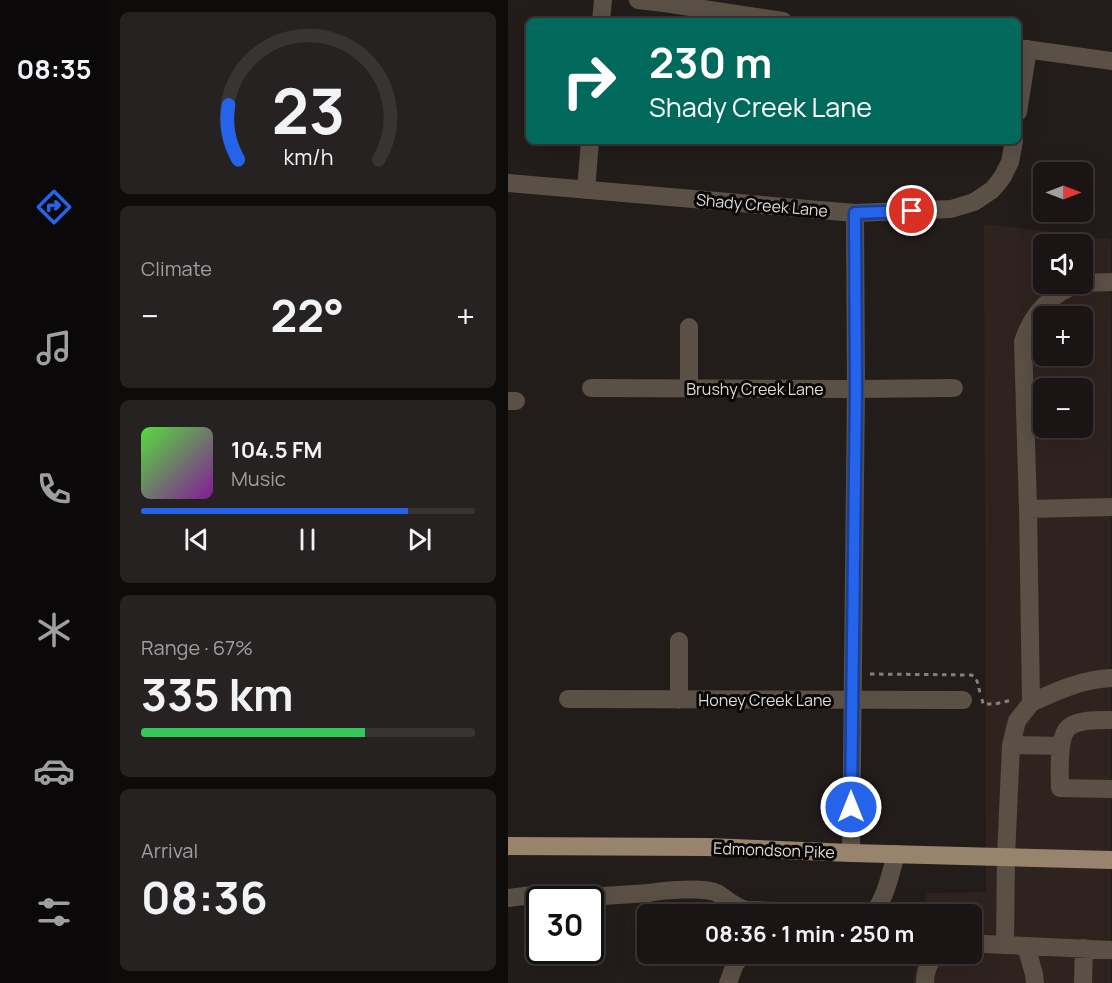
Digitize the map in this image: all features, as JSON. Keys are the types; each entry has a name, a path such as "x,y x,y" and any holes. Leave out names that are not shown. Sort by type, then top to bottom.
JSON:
{"main road":[{"name":"Edmondson Pike","path":"508,846 708,847 1111,860"}],"street":[{"path":"601,18 603,0"},
{"path":"638,0 763,18"},
{"path":"1021,74 1023,48 1111,62"},
{"path":"586,190 590,144"},
{"name":"Shady Creek Lane","path":"508,183 855,213 951,209 974,202 992,190 1010,162 1013,144"},
{"path":"851,853 856,389 855,213"},
{"path":"1093,283 1111,282"},
{"path":"1032,703 1023,342 1040,310 1059,294"},
{"path":"689,327 689,388"},
{"name":"Brushy Creek Lane","path":"591,388 954,388"},
{"path":"1028,509 1111,507"},
{"path":"679,641 679,700"},
{"path":"1005,945 1011,745 1017,721 1032,703 1054,692 1092,680 1111,678"},
{"name":"Honey Creek Lane","path":"568,699 963,700"},
{"path":"1111,720 1088,721 1071,726 1066,732 1061,746 1060,788 1111,789"},
{"path":"1011,745 1061,746"},
{"path":"880,904 896,854"},
{"path":"508,898 540,894 572,898 649,893 662,890 705,890 717,893 732,904"},
{"path":"982,944 1111,950"},
{"path":"1026,946 1035,983"},
{"path":"1083,983 1084,948"},
{"path":"728,983 735,964"},
{"path":"738,983 739,964"},
{"path":"925,983 925,972 929,964"}],"shaded area":[{"path":"984,224 1069,234 1033,234 1033,294 1093,294 1093,237 1111,239 1111,983 913,983 916,964 982,964 982,904 925,904 927,893 986,892"}],"route":[{"path":"851,807 856,389 855,213 912,211"}]}
